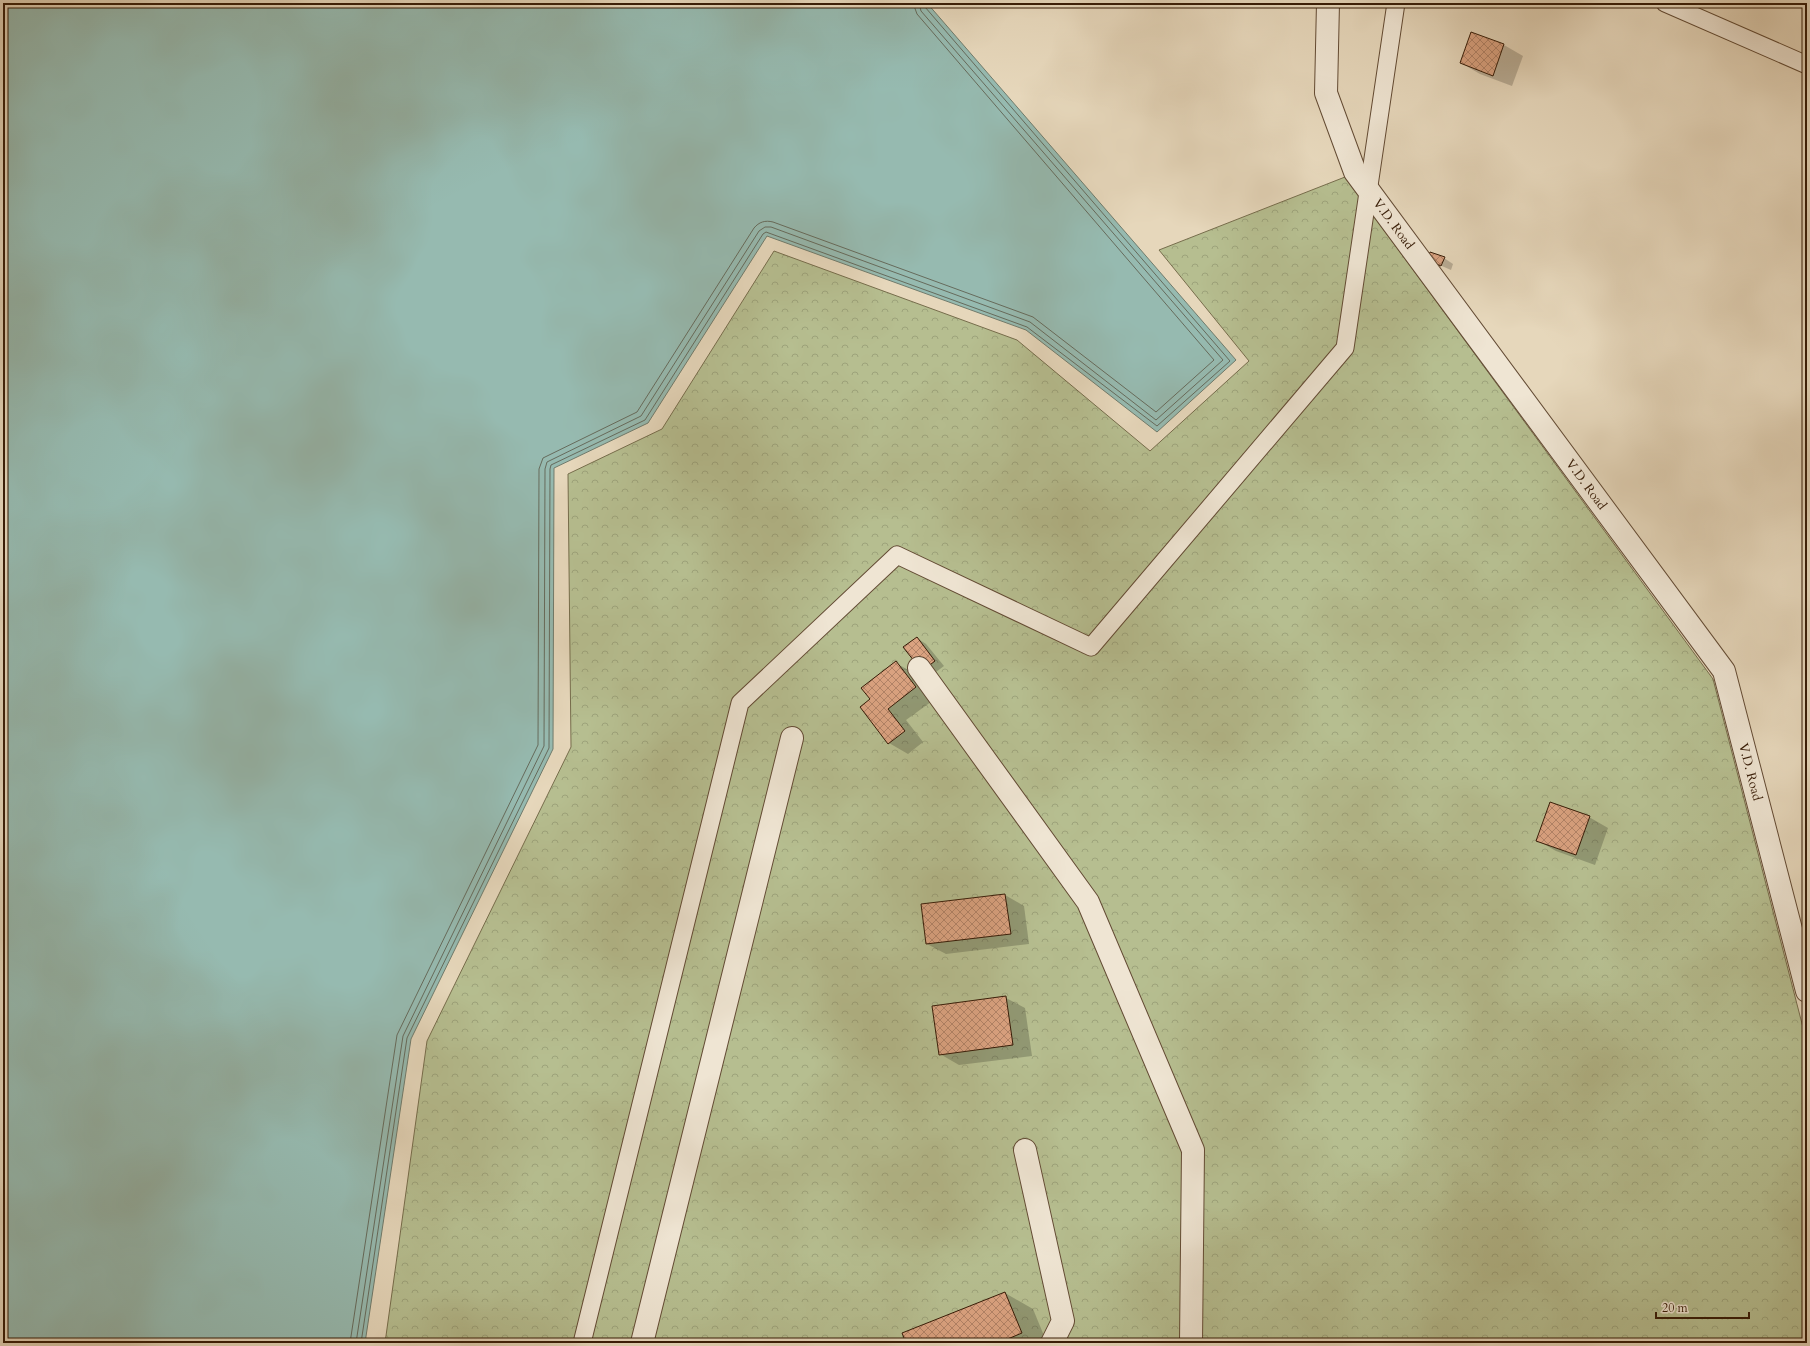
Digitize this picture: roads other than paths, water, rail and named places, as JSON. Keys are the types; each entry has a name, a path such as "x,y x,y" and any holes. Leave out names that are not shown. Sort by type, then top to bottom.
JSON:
{"street":[{"name":"V.D. Road","path":"1328,3 1326,93 1355,172 1724,671 1807,991"},
{"path":"919,668 1088,902 1193,1150 1191,1343"},
{"path":"642,1343 792,738"},
{"path":"1025,1150 1063,1321 1052,1343"}],"lane":[{"path":"582,1343 740,702 897,555 1091,647 1345,348 1396,3"},
{"path":"1665,3 1807,65"}],"water":[{"path":"3,3 927,3 1236,360 1157,432 1026,330 767,236 648,423 554,468 553,749 411,1039 365,1343 3,1343"}]}
